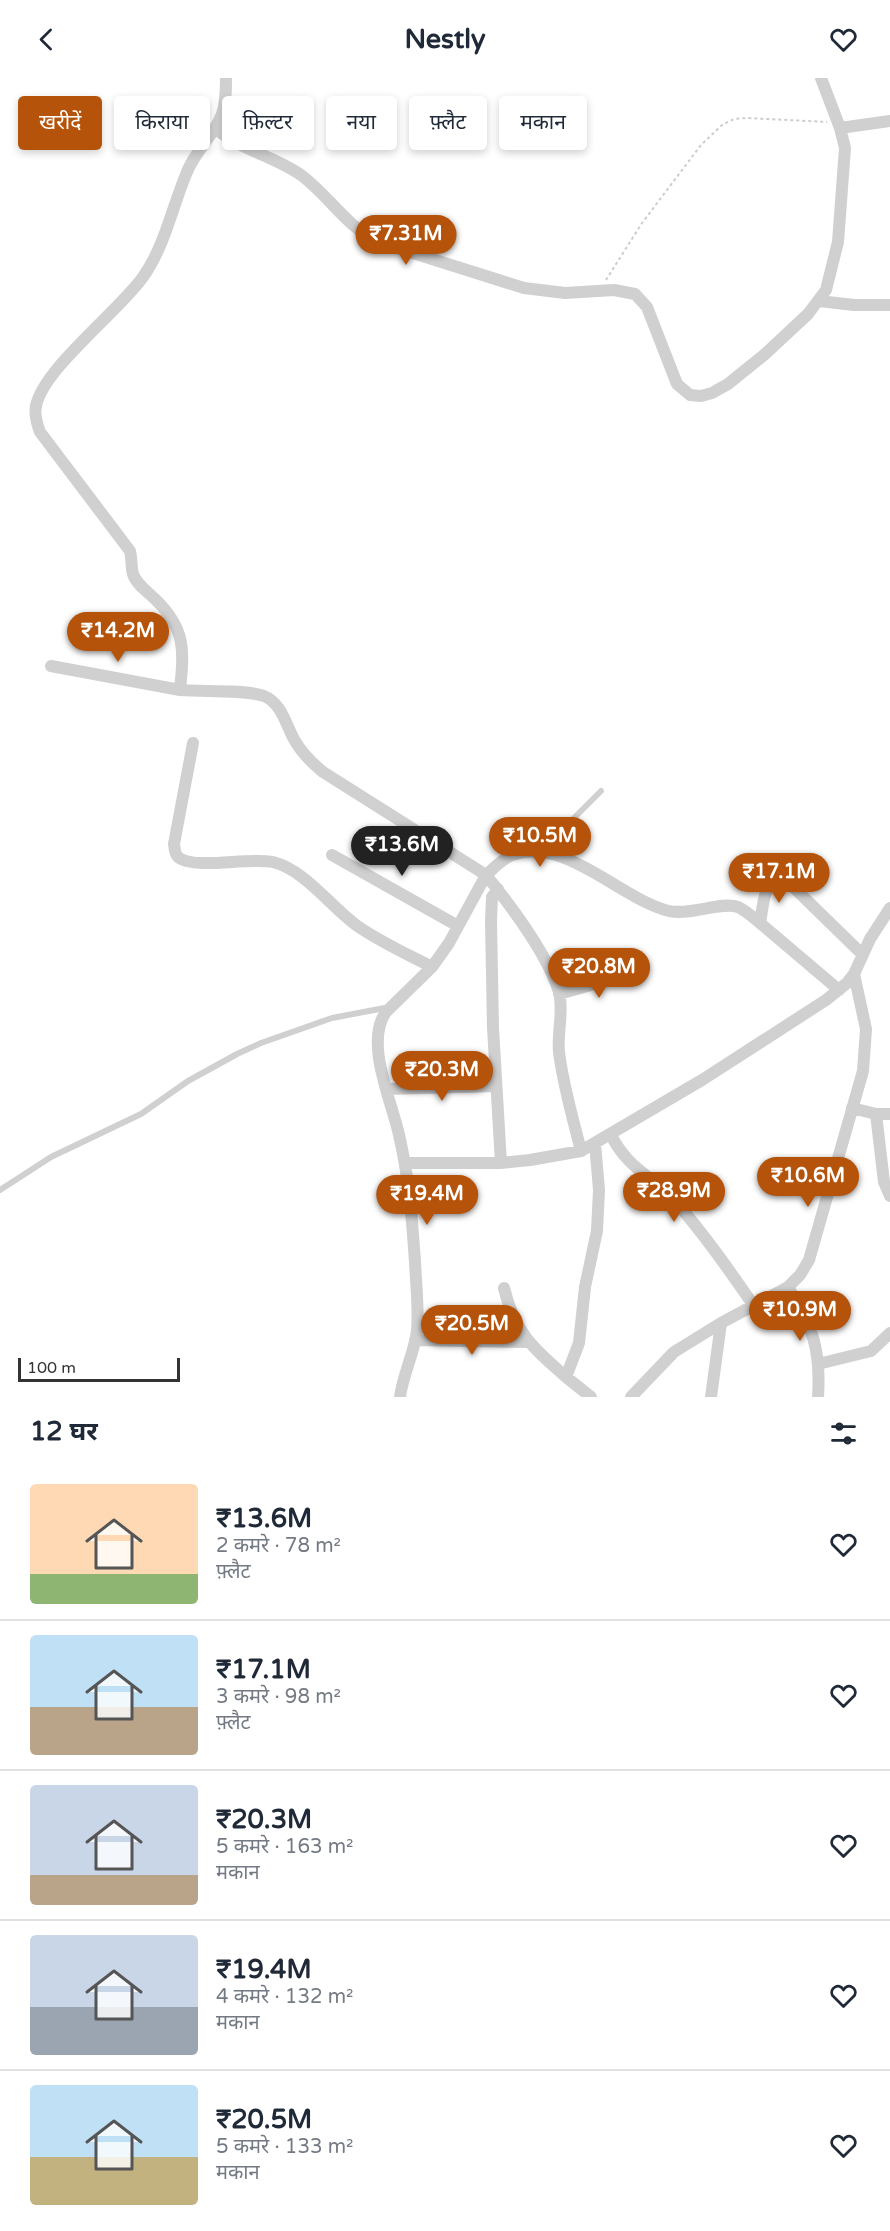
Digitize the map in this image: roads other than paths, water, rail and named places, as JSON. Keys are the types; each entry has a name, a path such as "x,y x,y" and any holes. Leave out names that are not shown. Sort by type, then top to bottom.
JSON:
{"street":[{"path":"180,690 183,641 179,630 158,601 136,580 130,551 123,540 40,432 35,408 48,379 130,293 147,271 159,248 187,172 196,154 215,128 225,103 226,78"},
{"path":"215,128 226,138 302,176 355,227 378,242 524,288 565,293 600,290 626,291 635,294 647,307 677,384 690,395 701,396 728,384 764,356 819,301 826,290 838,242 845,148 839,124 821,78"},
{"path":"839,124 890,121"},
{"path":"819,301 854,305 890,304"},
{"path":"51,666 180,690 252,694 270,700 282,714 295,741 322,772 486,875 498,889 549,967 560,994 559,1052 581,1151"},
{"path":"193,743 174,844 175,853 180,859 196,862 257,861 282,866 302,878 358,926 432,967"},
{"path":"400,1397 415,1340 417,1310 411,1201 406,1163 379,1056 378,1030 380,1020 432,967 449,943 486,875 511,856 539,852 570,860 652,905 671,912 688,912 724,906 738,907 839,990"},
{"path":"332,855 458,926"},
{"path":"760,923 768,886 774,878 781,876 863,955"},
{"path":"498,889 492,897 491,906 493,1028 501,1163"},
{"path":"406,1163 501,1163 581,1151 702,1080 839,990 854,974 876,928 890,908"},
{"path":"560,994 630,974"},
{"path":"631,1397 674,1352 721,1323 788,1287 800,1275 809,1260 832,1171 863,1071 866,1029 854,974"},
{"path":"387,1089 496,1086"},
{"path":"852,1108 876,1114 890,1114"},
{"path":"876,1114 884,1182 890,1196"},
{"path":"611,1135 626,1160 670,1196 696,1227 754,1306"},
{"path":"566,1377 579,1343 585,1287 597,1231 599,1190 596,1143"},
{"path":"788,1287 805,1315 814,1338 818,1364 818,1397"},
{"path":"504,1288 515,1322 529,1342 591,1397"},
{"path":"711,1397 721,1323"},
{"path":"818,1364 871,1351 888,1338"},
{"path":"415,1340 529,1342"}],"lane":[{"path":"539,852 601,791"},
{"path":"0,1190 51,1157 141,1114 188,1081 261,1042 332,1018 392,1006"}]}
